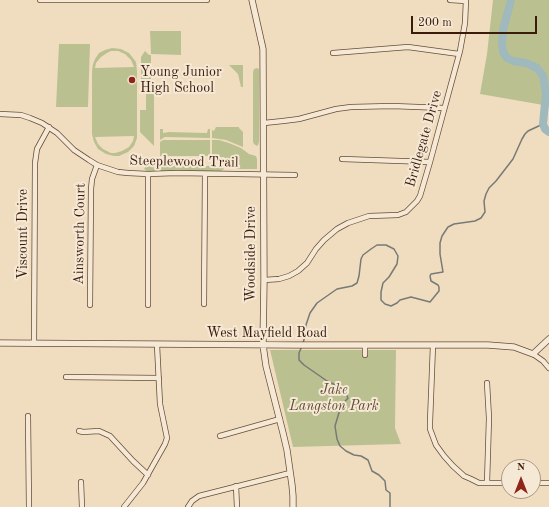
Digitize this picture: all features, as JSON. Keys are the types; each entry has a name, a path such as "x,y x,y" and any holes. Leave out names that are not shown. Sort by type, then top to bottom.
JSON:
{"street":[{"path":"40,0 207,0"},
{"name":"Woodside Drive","path":"252,0 263,49 264,280 262,345 287,450 293,507"},
{"path":"450,0 466,1"},
{"name":"Bridlegate Drive","path":"264,280 279,279 298,271 307,263 324,240 337,229 348,223 369,216 398,215 406,212 417,201 420,196 430,162 459,54 466,1"},
{"path":"333,53 408,47 459,54"},
{"path":"264,122 299,119 336,109 351,107 392,106 444,108"},
{"name":"Steeplewood Trail","path":"0,114 21,115 42,123 74,150 97,165 118,172 148,174 295,175"},
{"name":"Viscount Drive","path":"34,343 35,163 37,149 49,128"},
{"path":"342,158 430,162"},
{"name":"Ainsworth Court","path":"90,305 90,189 97,165"},
{"path":"148,174 148,305"},
{"path":"204,304 205,174"},
{"path":"549,339 533,354 543,361 549,368"},
{"name":"West Mayfield Road","path":"0,343 297,346 503,346 514,347 533,354"},
{"path":"124,507 148,476 167,438 160,404 157,344"},
{"path":"433,345 430,422 430,429 433,439 439,450 458,471 479,483 501,483"},
{"path":"365,346 365,355"},
{"path":"66,376 159,378"},
{"path":"487,383 489,418 487,483"},
{"path":"28,416 29,507"},
{"path":"220,436 280,420"},
{"path":"79,431 99,431 110,436 148,476"},
{"path":"188,507 192,501 199,496 290,473"},
{"path":"81,482 82,507"},
{"path":"236,486 237,507"}],"green space":[{"path":"493,0 549,0 549,106 480,94 487,54"},
{"path":"150,31 181,31 181,55 151,54"},
{"path":"59,44 90,44 88,107 56,107"},
{"path":"112,48 121,49 129,53 136,62 137,138 134,146 128,152 119,156 106,154 98,149 92,134 93,64 99,53","holes":["111,51 118,51 125,54 131,60 134,67 95,68 96,63 101,57","134,136 129,147 115,153 111,153 103,149 98,144 95,137"]},
{"path":"145,51 151,55 151,81 144,81 141,83 141,57"},
{"path":"229,65 243,65 243,87 241,87 238,74"},
{"path":"254,69 259,69 259,142 257,146 253,142 253,72"},
{"path":"145,90 151,90 154,95 154,146 140,132 140,110 146,110"},
{"path":"216,127 239,127 243,132 243,147 226,140 212,138 212,130 214,131"},
{"path":"160,129 163,129 163,133 207,133 208,129 210,129 210,138 165,137 160,140"},
{"path":"163,140 210,140 210,156 160,156 160,142"},
{"path":"212,140 219,140 229,143 241,148 249,154 256,156 257,169 237,169 224,157 212,157"},
{"path":"146,166 221,166 224,169 221,171 147,171 144,169"},
{"name":"Jake Langston Park","path":"270,350 396,350 395,428 401,444 293,447"}],"waterway":[{"path":"511,0 503,30 503,52 507,58 513,61 526,63 537,68 543,76 546,93 543,124 545,129 549,132"},
{"path":"303,343 310,313 317,303 337,289 352,286 357,283 363,255 377,245 386,245 394,249 398,256 397,264 389,277 383,283 381,300 385,304 391,306 400,300 411,297 430,302 439,291 438,285 431,281 430,276 431,274 443,272 440,254 440,243 442,236 448,227 454,224 475,221 481,218 485,212 484,201 489,188 513,159 525,134 543,124"},
{"path":"302,346 299,353 299,360 304,365 327,381 340,387 345,392 348,398 341,406 335,426 337,439 340,446 346,451 368,460 372,471 385,481 386,490 390,493 390,507"}],"place":[{"name":"Young Junior High School","path":"132,80"}]}
